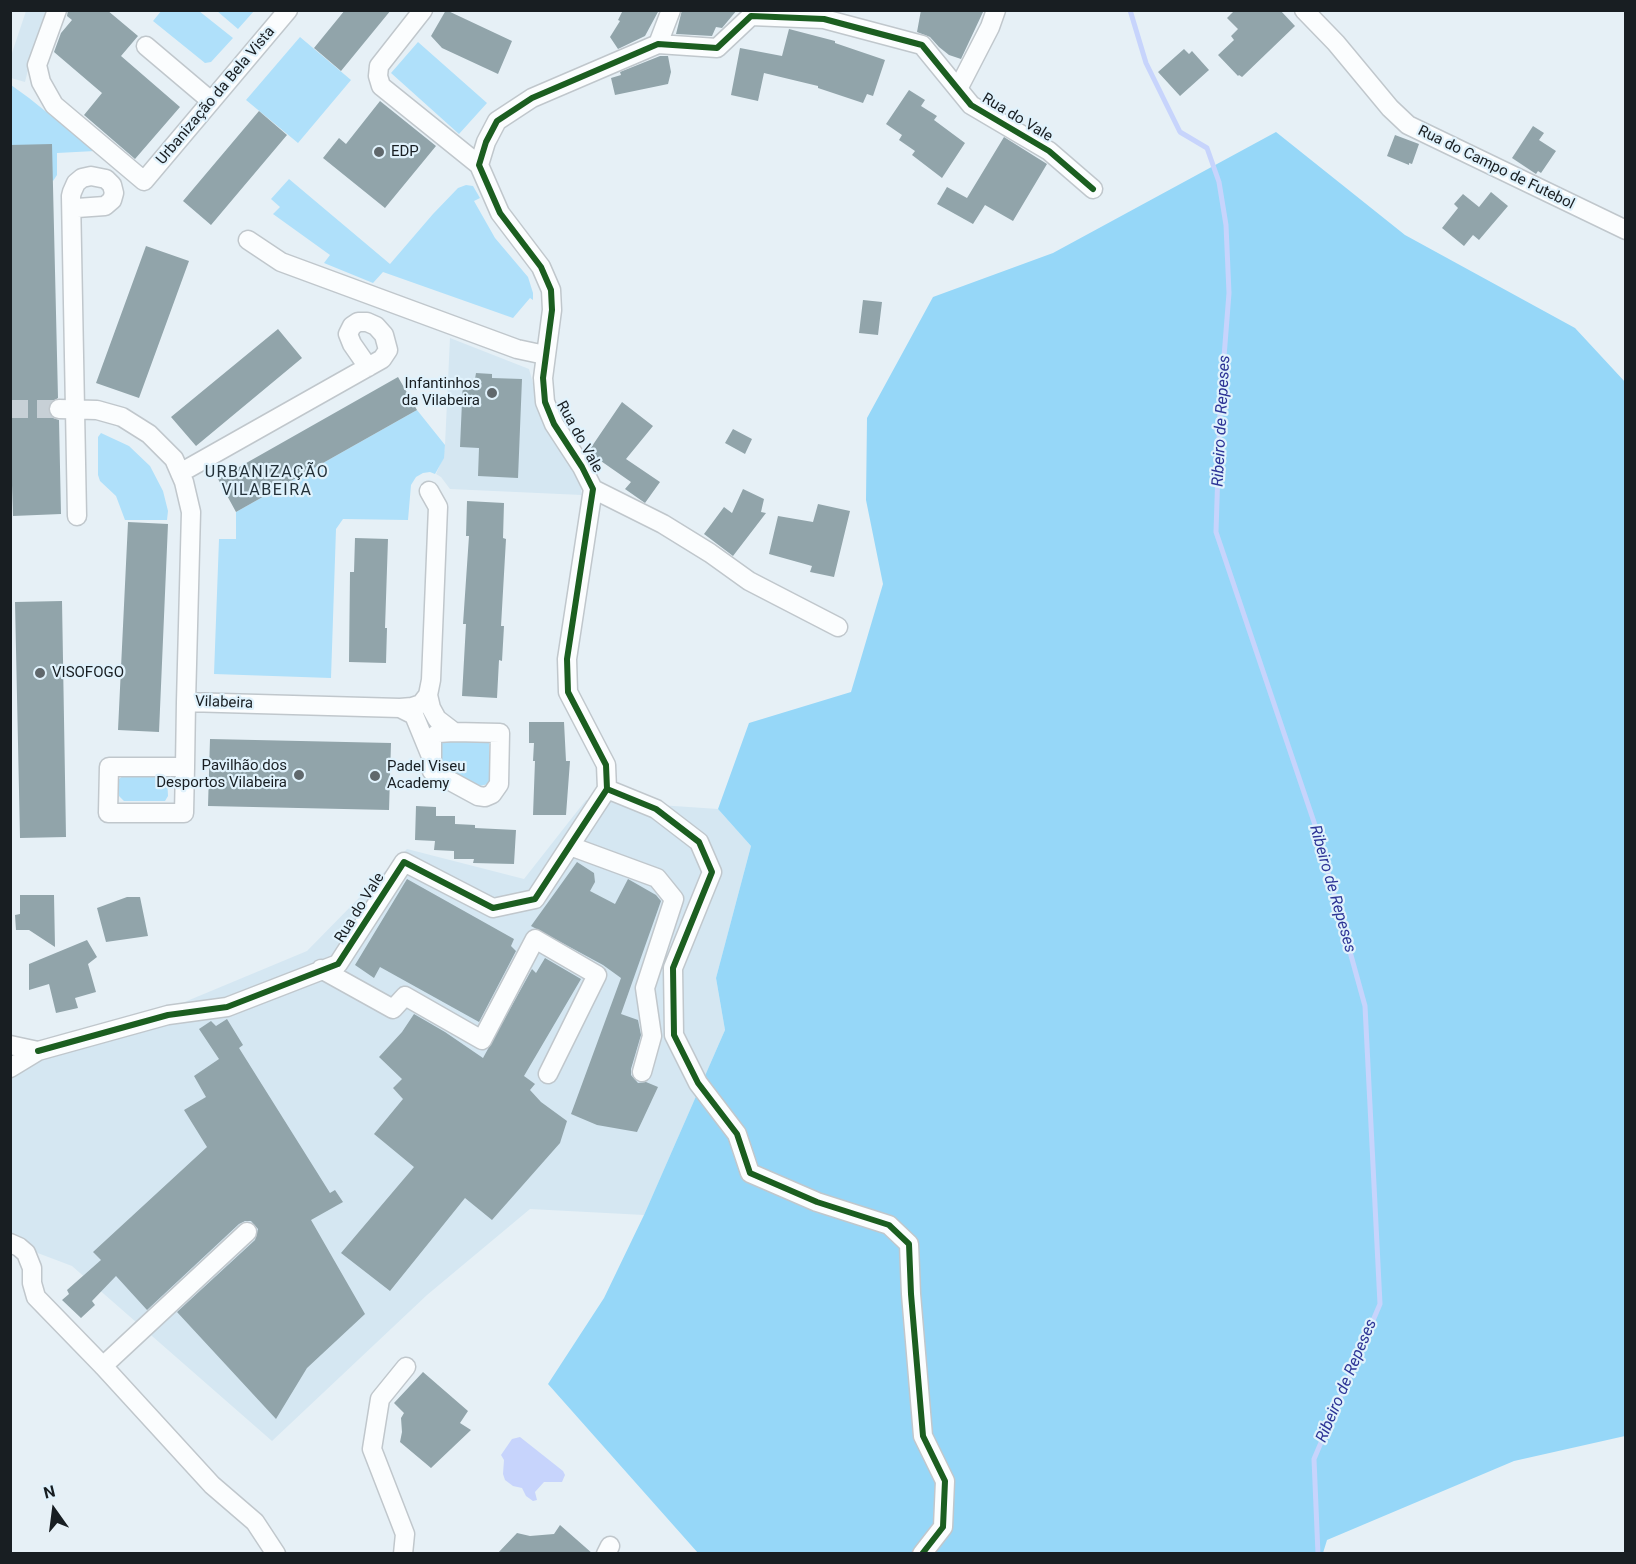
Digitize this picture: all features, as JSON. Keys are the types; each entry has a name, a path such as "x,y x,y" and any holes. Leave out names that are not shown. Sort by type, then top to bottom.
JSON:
{"street":[{"name":"Urbanização da Bela Vista","path":"57,10 37,64 41,82 54,105 144,181 288,10"},
{"path":"423,10 380,66 378,76 381,86 479,165"},
{"path":"658,44 671,10"},
{"path":"958,89 990,27 996,10"},
{"name":"Rua do Campo de Futebol","path":"1304,10 1336,43 1390,108 1408,125 1626,230"},
{"name":"Rua do Vale","path":"38,1051 168,1015 227,1007 338,964 404,862 494,909 535,899 607,789 606,765 568,692 567,659 593,489 582,467 554,424 545,402 543,378 552,310 551,290 542,267 500,213 479,165 496,121 532,98 658,44 717,48 743,17 780,14 824,19 921,45 972,105 1049,152 1094,189"},
{"path":"146,46 211,101"},
{"path":"72,213 67,409 77,516"},
{"path":"248,240 281,262 517,349 545,355"},
{"path":"180,473 368,367"},
{"name":"Vilabeira","path":"67,409 96,410 122,417 149,434 174,459 180,473 191,512 186,702 400,708 421,704 428,695"},
{"path":"593,489 663,524 749,581 838,627"},
{"path":"429,491 438,507 431,680 428,695 437,719 454,732"},
{"path":"185,767 109,767 108,813 184,813 185,767 186,702"},
{"path":"400,708 414,715 432,760"},
{"path":"454,732 500,733 499,784 496,790 484,797 478,796 432,771 432,738 438,733 454,732"},
{"path":"607,789 656,809 699,842 712,872 673,968 674,1035 698,1083 737,1134 750,1173 818,1202 889,1225 909,1244 923,1436 945,1481 943,1527 922,1554"},
{"path":"570,846 657,878 674,899 645,988 652,1036 642,1072"},
{"path":"321,969 393,1009 405,996 482,1040 535,939 597,975 548,1074"},
{"path":"10,1045 38,1051"},
{"path":"10,1068 38,1051"},
{"path":"103,1366 247,1232"},
{"path":"13,1246 26,1254 32,1268 32,1283 36,1297 212,1485 255,1522 276,1554"},
{"path":"404,1554 405,1534 372,1449 380,1399 406,1367"}],"shaded area":[{"path":"162,10 199,11 233,38 211,62 205,63 153,21"},
{"path":"26,11 46,11 25,82 11,78 11,56"},
{"path":"217,11 254,11 238,29"},
{"path":"300,37 351,80 298,143 246,100"},
{"path":"418,42 487,103 459,134 391,73"},
{"path":"11,85 95,151 57,153 57,175 53,181 11,145"},
{"path":"1276,132 1405,235 1575,328 1626,383 1625,1436 1514,1461 1327,1540 1323,1553 698,1553 548,1384 604,1298 644,1215 725,1030 716,978 751,846 718,809 749,723 851,692 883,584 866,500 867,418 933,297 1053,253"},
{"path":"289,179 390,264 458,188 466,185 473,186 480,198 474,201 495,238 528,277 533,300 530,298 513,318 383,272 373,283 324,263 330,255 273,214 280,207 271,199"},
{"name":"Infantinhos da Vilabeira","path":"450,338 529,369 543,418 554,443 579,477 582,495 450,489 436,474 443,458 445,445"},
{"path":"417,410 445,445 444,458 435,474 423,473 416,477 411,485 408,520 343,519 336,529 331,678 214,674 219,539 236,539 236,512"},
{"path":"101,433 129,446 150,466 163,491 168,511 167,520 125,520 116,496 100,481 98,475 98,437"},
{"path":"438,739 489,742 490,779 488,784 480,786 440,765"},
{"path":"124,775 163,775 167,777 168,796 165,801 124,801 119,796 119,779"},
{"path":"586,800 718,809 751,846 716,978 725,1030 644,1215 530,1209 427,1295 272,1441 72,1266 35,1252 11,1248 10,1063 163,1011 307,951 407,849 524,879"},
{"path":"520,1437 565,1475 562,1482 544,1482 535,1492 537,1500 533,1501 526,1496 522,1488 513,1486 505,1480 503,1474 504,1460 501,1455 512,1439"}],"building":[{"path":"68,10 107,10 138,36 121,56 180,107 135,159 84,115 102,93 54,52 61,33 72,20 67,16"},
{"path":"345,10 391,10 341,71 314,48"},
{"path":"446,10 512,41 498,74 442,48 431,36"},
{"path":"623,10 659,10 645,36 618,49 610,37 620,21 618,20"},
{"path":"682,10 737,10 722,28 716,27 712,36 676,34"},
{"path":"921,10 983,12 961,59 949,55 930,37 917,32"},
{"path":"1235,10 1280,10 1295,26 1242,77 1238,76 1218,55 1234,40 1231,36 1238,29 1227,18"},
{"path":"789,29 835,41 835,43 885,60 873,96 867,94 863,103 818,88 818,86 764,73 758,101 731,95 740,48 782,56"},
{"path":"1184,49 1189,54 1192,51 1209,70 1180,96 1158,72"},
{"path":"660,56 668,56 671,72 668,84 615,95 611,78"},
{"path":"909,90 925,100 921,106 937,116 934,120 965,143 942,178 912,155 915,151 899,140 902,135 886,124"},
{"name":"EDP","path":"380,101 436,146 385,208 323,158 339,138 346,144"},
{"path":"259,111 287,135 211,225 183,201"},
{"path":"1533,126 1544,133 1539,140 1556,151 1541,173 1538,171 1536,174 1512,158"},
{"path":"1395,135 1419,144 1412,164 1409,163 1409,165 1387,156"},
{"path":"1004,137 1047,164 1013,221 985,205 973,224 937,204 947,187 967,198"},
{"path":"52,144 58,398 50,403 48,409 53,418 59,420 61,514 13,516 10,424 10,145"},
{"path":"1491,192 1508,206 1479,240 1473,235 1464,246 1442,228 1458,208 1454,204 1463,194 1479,207"},
{"path":"146,246 189,261 139,398 96,383"},
{"path":"863,300 882,302 878,335 859,333"},
{"path":"278,329 302,358 196,446 171,417"},
{"path":"476,373 492,374 492,378 522,379 518,478 478,476 479,448 460,447 463,379 475,379"},
{"path":"398,377 417,410 236,512 218,479"},
{"path":"622,402 653,426 626,459 660,482 645,503 625,489 631,482 588,452"},
{"path":"733,429 752,439 745,454 725,443"},
{"path":"743,489 764,499 761,512 766,513 733,556 704,534 724,507 732,513"},
{"path":"467,501 504,503 503,538 506,539 501,626 504,626 497,698 462,696 466,624 463,624 469,536 466,536"},
{"path":"818,504 850,511 834,577 810,572 812,566 769,554 778,516 813,522"},
{"path":"128,522 168,524 159,732 118,730"},
{"path":"355,538 388,539 386,663 349,662 350,572 354,572"},
{"name":"VISOFOGO","path":"62,601 66,837 20,838 15,602"},
{"path":"529,722 564,722 566,761 570,761 566,815 533,815 535,761 533,761 534,743 529,743"},
{"name":"Pavilhão dos Desportos Vilabeira","path":"210,739 391,743 389,810 208,806"},
{"path":"416,806 436,807 436,816 455,816 455,824 475,825 475,828 516,830 514,864 473,863 474,859 454,859 454,851 434,850 435,841 415,840"},
{"path":"577,862 594,873 595,882 590,891 615,904 628,879 656,895 661,901 621,1014 638,1020 641,1035 631,1075 638,1083 646,1082 658,1087 637,1132 597,1125 571,1114 621,978 603,965 531,926"},
{"path":"407,879 514,939 511,946 516,951 479,1022 380,967 374,978 355,965"},
{"path":"20,895 54,895 55,947 29,930 16,930 15,915 20,914"},
{"path":"127,897 140,897 148,936 106,942 97,908"},
{"path":"87,940 97,957 88,964 96,992 75,998 78,1008 56,1013 49,984 29,990 29,964"},
{"path":"545,958 581,979 524,1076 535,1084 530,1090 541,1102 567,1121 560,1143 492,1220 465,1198 390,1291 341,1253 414,1167 374,1134 403,1099 393,1088 402,1079 379,1057 402,1032 414,1014 483,1058 532,969 536,973"},
{"path":"227,1019 243,1045 239,1048 330,1193 335,1190 343,1202 311,1220 365,1314 307,1368 276,1419 177,1312 255,1240 258,1229 251,1221 239,1224 147,1310 116,1276 92,1301 95,1305 81,1318 62,1300 69,1294 67,1290 101,1260 93,1252 207,1147 184,1110 206,1097 194,1076 219,1059 199,1029 211,1021 216,1026"},
{"path":"423,1372 468,1411 460,1423 471,1430 431,1468 400,1442 401,1418 404,1413 394,1403"},
{"path":"560,1525 593,1554 497,1554 517,1533 530,1536 554,1534"}],"waterway":[{"name":"Ribeiro de Repeses","path":"1130,10 1146,63 1180,132 1207,148 1219,182 1226,225 1229,293 1220,408 1216,532 1315,825 1365,1006 1380,1304 1314,1459 1318,1554"}],"tunnel":[{"path":"10,409 59,409"}],"cycle path":[{"path":"38,1051 168,1015 227,1007 338,964 404,862 493,908 535,899 607,789 606,765 568,692 567,659 593,489 582,467 554,424 545,402 543,378 552,310 551,290 541,267 500,213 479,165 486,142 497,121 532,98 658,44 717,48 751,16 824,19 922,45 971,105 1049,151 1093,189"},
{"path":"607,789 656,809 699,842 712,872 673,968 674,1035 698,1083 737,1134 750,1173 817,1202 889,1225 909,1244 923,1436 945,1481 943,1527 922,1554"}],"place":[{"name":"EDP","path":"379,152"},
{"name":"Infantinhos da Vilabeira","path":"492,393"},
{"name":"VISOFOGO","path":"40,673"},
{"name":"Pavilhão dos Desportos Vilabeira","path":"299,775"},
{"name":"Padel Viseu Academy","path":"375,776"}],"district":[{"name":"URBANIZAÇÃO VILABEIRA","path":"267,482"}]}
